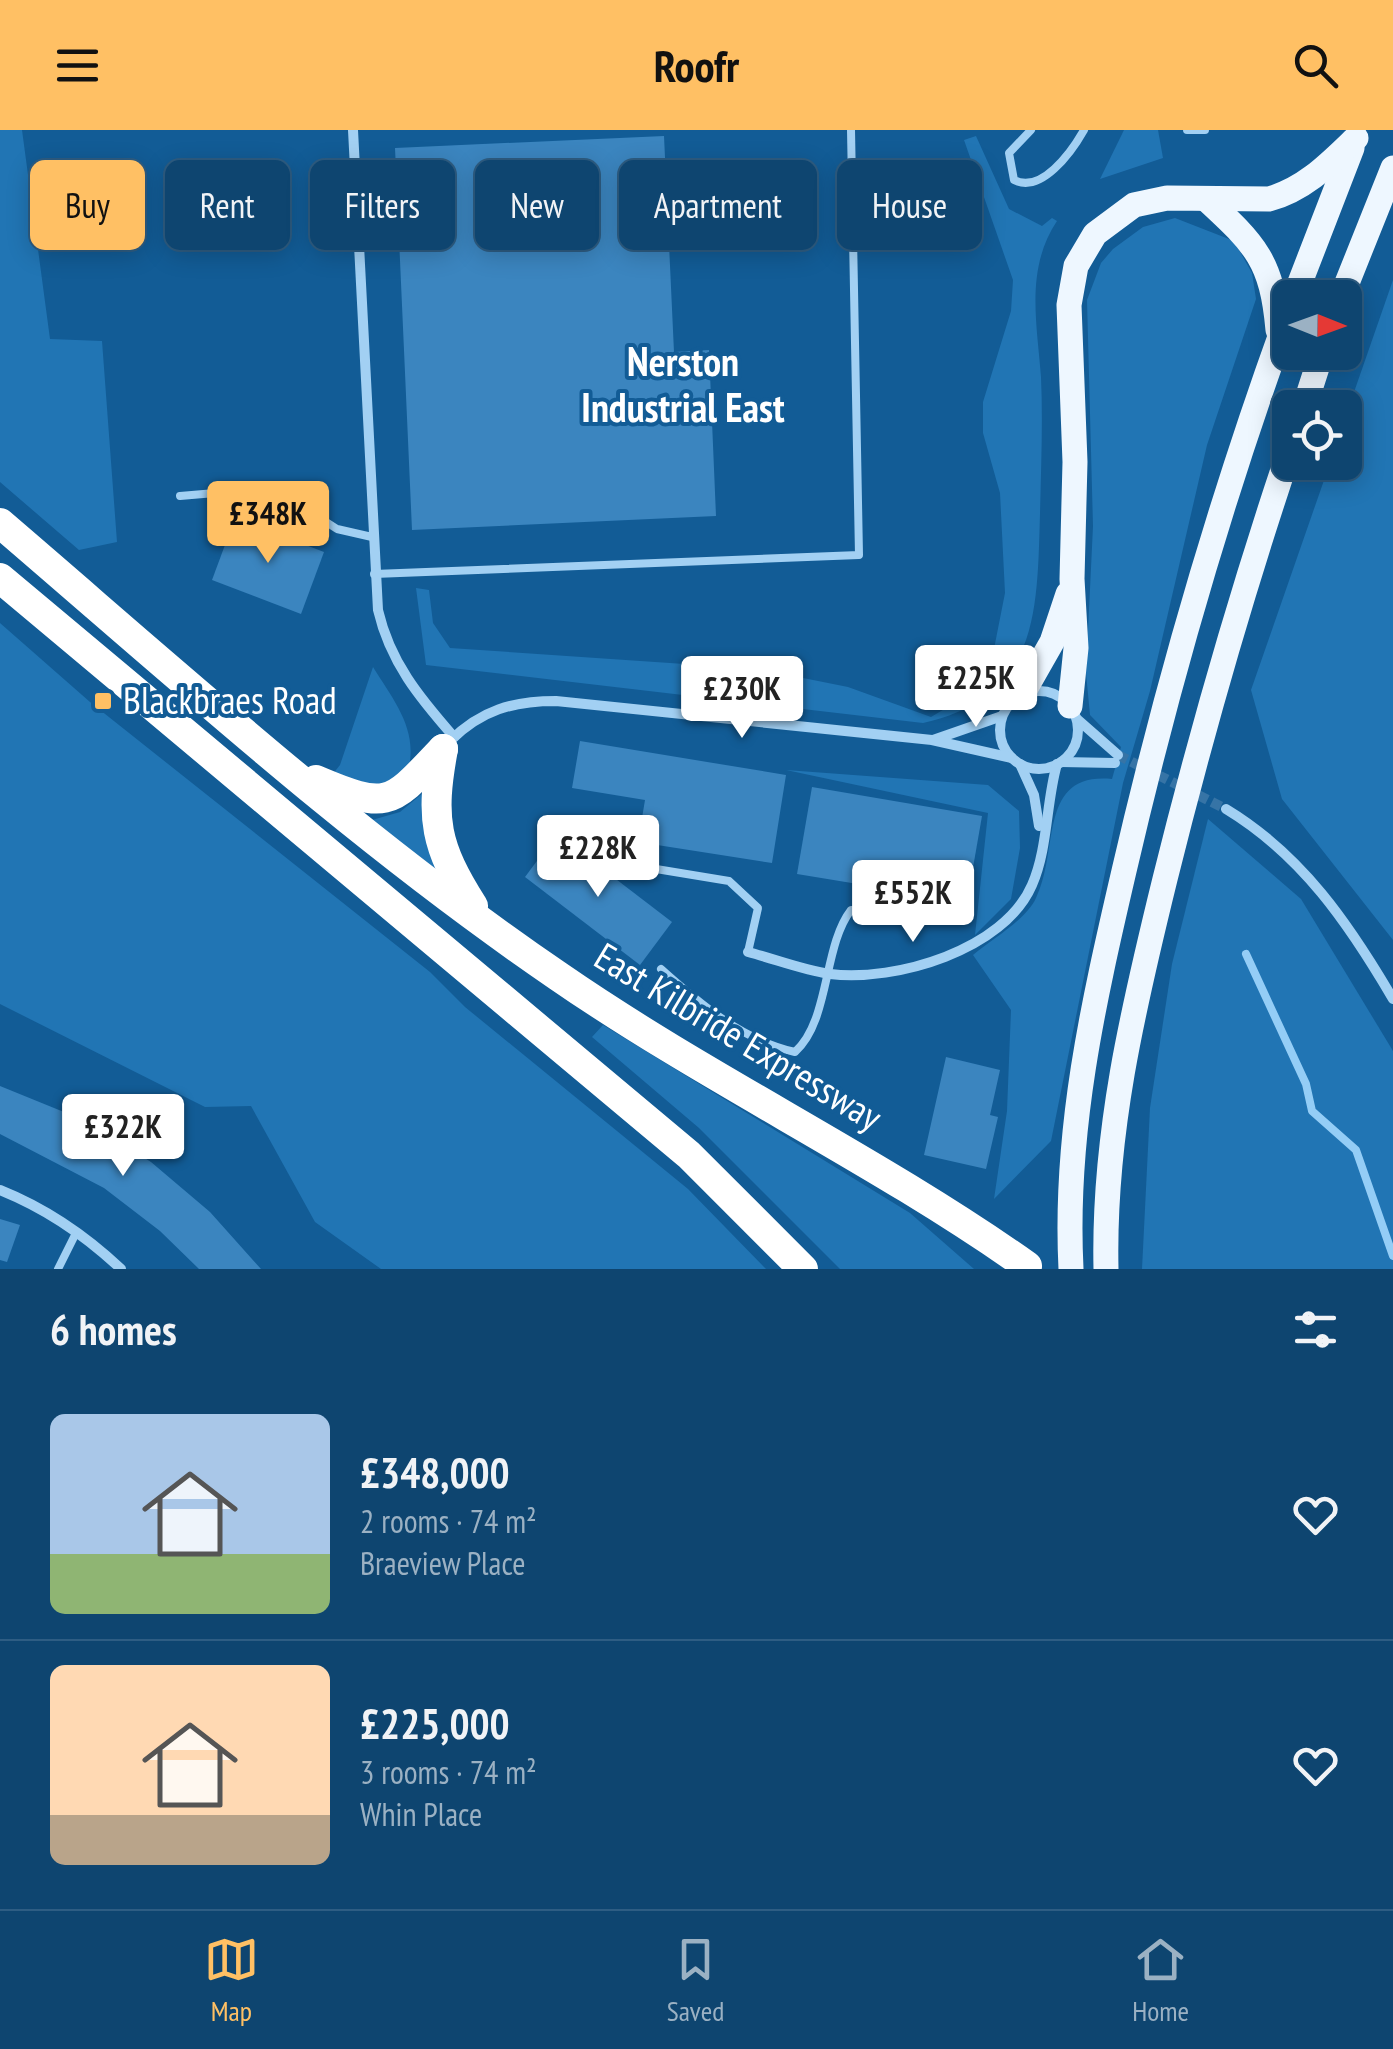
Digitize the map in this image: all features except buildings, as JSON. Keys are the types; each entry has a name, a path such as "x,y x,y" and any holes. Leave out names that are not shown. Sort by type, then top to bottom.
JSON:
{"highway":[{"name":"East Kilbride Expressway","path":"0,523 278,761 485,924 642,1031 906,1183 1027,1266"},
{"path":"0,578 689,1154 803,1269"},
{"path":"278,761 362,800 380,800 404,790 449,743"},
{"path":"449,743 434,815 437,838 445,860 485,924"}],"main road":[{"path":"1073,712 1076,462 1070,305 1076,266 1095,234 1134,205 1168,198 1269,200 1285,195 1322,171 1357,134"},
{"path":"1301,280 1357,134"},
{"path":"1348,280 1393,168"},
{"path":"1206,199 1258,248 1268,268 1272,294"},
{"path":"1071,1269 1071,1160 1089,1022 1166,702 1223,506 1272,361"},
{"path":"1106,1269 1114,1113 1138,986 1197,746 1280,480"},
{"path":"1023,694 1052,642 1072,579"}],"street":[{"path":"353,130 374,574 386,644 449,743 488,712 508,704 556,700 932,740 1039,769 1059,763 1116,759 1049,692 1023,694 1002,716 932,740"},
{"path":"748,952 830,974 892,970 922,963 981,938 1022,903 1033,884 1059,763 1075,745 1073,712"},
{"path":"1002,716 1001,739 1036,804 1041,842"},
{"path":"1226,809 1272,841 1330,901 1393,999"},
{"path":"0,1190 27,1201 121,1269"}],"lane":[{"path":"374,574 859,555 851,130"},
{"path":"1030,130 1009,152 1014,180 1024,185 1036,184 1068,154 1084,130"},
{"path":"1187,130 1205,130"},
{"path":"180,496 262,489 291,500 336,530 372,536"},
{"path":"588,828 638,866 730,881 758,908 748,952"},
{"path":"662,969 702,1005 750,1035 795,1052 830,974 839,926 851,910 924,911"},
{"path":"58,1269 76,1233"}],"shaded area":[{"path":"0,130 22,130 30,190 30,250 38,250 50,339 102,341 117,542 79,550 0,482"},
{"path":"1124,130 1158,130 1163,158 1100,179"},
{"path":"976,136 1009,209 1042,226 1052,218 1057,221 1040,258 1037,277 1042,428 1037,585 1024,646 1010,672 990,693 961,711 923,723 426,665 416,588 429,590 433,623 450,648 758,669 848,687 931,717 968,695 992,659 1005,593 1000,493 983,433 983,402 1011,311 1013,280 982,191 982,160 971,160 964,140"},
{"path":"1175,218 1234,241 1252,273 1256,299 1207,445 1150,691 1123,783 1051,1141 994,1199 1007,1111 1011,1010 973,955 1031,906 1043,879 1061,801 1072,788 1088,780 1112,779 1121,747 1090,715 1086,673 1093,526 1087,300 1101,263 1113,249 1143,227"},
{"path":"1393,280 1393,940 1282,799 1251,690 1324,480 1362,480 1362,390 1355,390"},
{"path":"0,623 90,702 430,972 465,1007 688,1189 766,1269 381,1269 315,1222 251,1106 205,1107 0,1004"},
{"path":"373,667 402,716 411,756 408,771 378,791 332,775 340,765"},
{"path":"786,770 988,785 1019,811 1020,848 1011,899 975,935 988,813"},
{"path":"423,793 437,870 372,820 400,812"},
{"path":"1208,819 1301,899 1393,1051 1393,1269 1142,1269 1150,1108 1172,964"},
{"path":"603,1025 910,1213 974,1269 840,1269 699,1128 592,1037"}],"waterway":[{"path":"1246,954 1306,1084 1312,1111 1356,1150 1393,1256"}],"tunnel":[{"path":"1118,755 1226,809"}],"place":[{"name":"Blackbraes Road","path":"103,701"}],"district":[{"name":"Nerston Industrial East","path":"683,385"}]}
